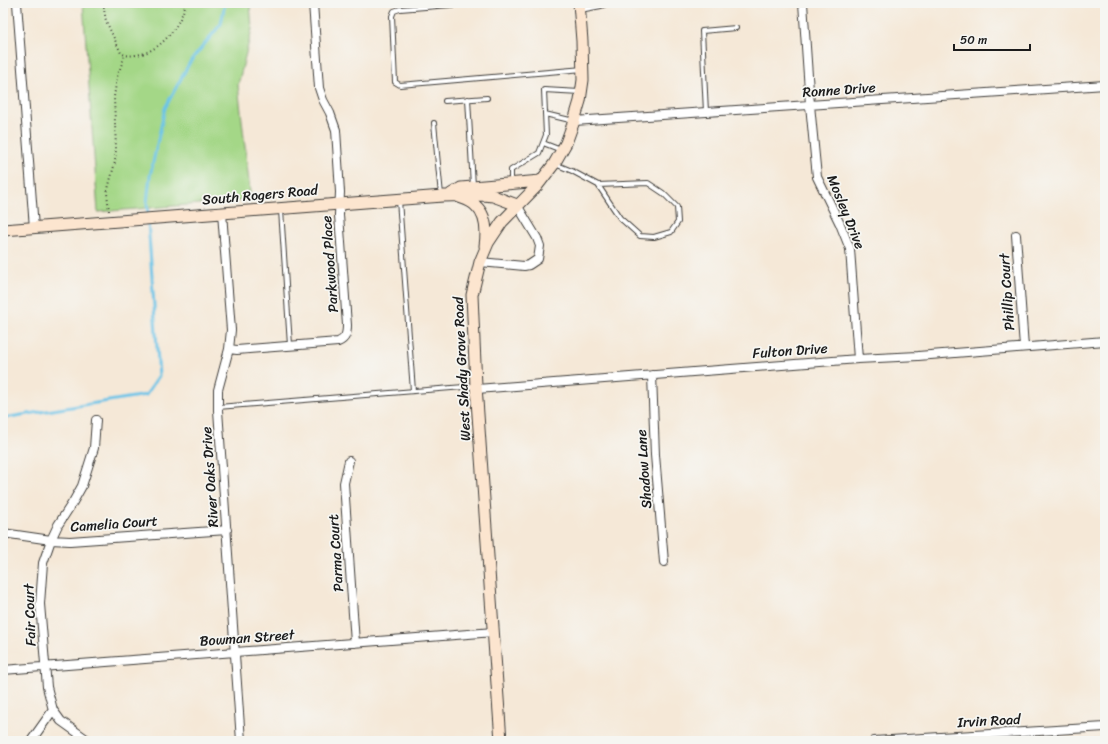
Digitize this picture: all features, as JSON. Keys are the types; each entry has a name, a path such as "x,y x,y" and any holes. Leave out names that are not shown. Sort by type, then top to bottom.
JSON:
{"main road":[{"name":"West Shady Grove Road","path":"501,741 476,387 472,295 480,262 485,249 502,222 554,164 566,143 582,92 583,69 579,6"},
{"path":"449,196 461,188 541,180"},
{"name":"South Rogers Road","path":"3,230 449,196 493,196 517,205"},
{"path":"449,196 475,204 481,212 487,232 485,249"}],"street":[{"path":"17,3 34,228"},
{"name":"Parkwood Place","path":"229,349 338,342 342,340 346,334 336,130 330,113 323,100 320,88 313,3"},
{"name":"Mosley Drive","path":"803,3 810,105 817,177 840,224 850,249 858,359"},
{"name":"Ronne Drive","path":"574,121 1105,85"},
{"path":"480,262 524,266 529,265 538,258 540,246 537,238 517,205"},
{"name":"River Oaks Drive","path":"222,213 231,330 229,349 218,390 218,407 241,741"},
{"name":"Phillip Court","path":"1016,235 1024,347"},
{"name":"Fulton Drive","path":"476,387 858,359 918,356 1105,341"},
{"name":"Shadow Lane","path":"652,375 655,456 664,562"},
{"name":"Fair Court","path":"53,710 46,687 40,604 40,585 43,564 58,525 73,502 84,480 94,448 96,420"},
{"name":"Parma Court","path":"349,461 344,482 355,643"},
{"name":"Camelia Court","path":"3,533 51,540 70,540 227,530"},
{"name":"Bowman Street","path":"3,670 494,632"},
{"path":"31,741 53,710 62,721 89,741"},
{"name":"Irvin Road","path":"874,741 1105,727"}],"lane":[{"path":"476,3 400,9 394,11 392,16 395,82 400,85 583,69"},
{"path":"579,6 601,6 609,3"},
{"path":"706,112 702,31 736,28"},
{"path":"512,183 511,170 539,153 546,135 544,90 582,92"},
{"path":"445,101 487,98"},
{"path":"468,99 474,187"},
{"path":"545,114 574,121"},
{"path":"434,123 449,196"},
{"path":"543,143 562,150"},
{"path":"554,164 572,171 598,185 620,218 640,236 654,237 671,232 678,222 677,207 662,193 648,183 598,185"},
{"path":"399,199 413,391"},
{"path":"281,208 290,345"},
{"path":"218,407 476,387"}],"path":[{"path":"102,3 106,21 121,52 125,56"},
{"path":"125,56 143,54 154,49 166,39 176,26 184,11 186,3"},
{"path":"109,222 107,193 115,162 114,97 117,77 125,56"}],"green space":[{"path":"83,3 250,3 252,29 238,85 251,200 98,212"}],"waterway":[{"path":"148,215 147,203 150,176 165,108 190,62 221,24 225,3"},
{"path":"3,418 146,395 159,376 148,221"}]}
